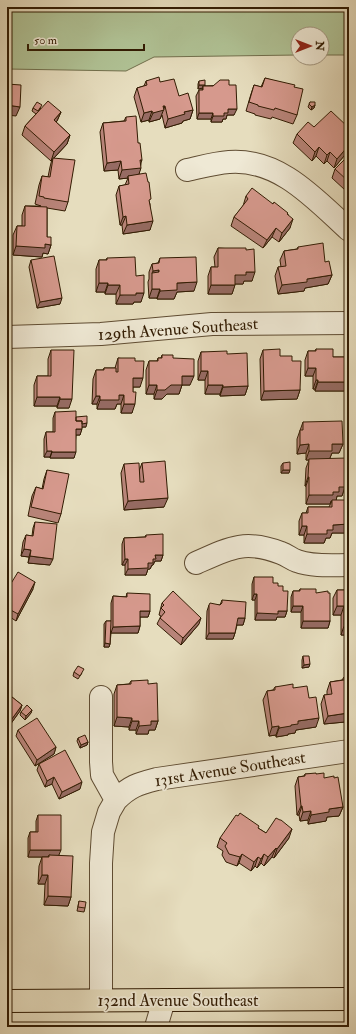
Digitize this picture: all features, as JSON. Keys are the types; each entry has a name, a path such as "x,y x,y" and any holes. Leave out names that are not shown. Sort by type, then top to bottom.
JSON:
{"main road":[{"name":"132nd Avenue Southeast","path":"7,1001 349,999"}],"street":[{"path":"187,170 230,162 263,166 277,171 296,183 349,230"},
{"name":"129th Avenue Southeast","path":"7,337 101,334 212,324 349,323"},
{"path":"196,563 225,550 247,545 262,546 283,553 297,561 305,563 349,565"},
{"path":"101,697 102,775 116,800 109,812 103,832 101,863 101,1000"},
{"name":"131st Avenue Southeast","path":"116,800 126,790 138,784 157,779 349,751"},
{"path":"156,1027 164,1000"}],"green space":[{"path":"7,7 349,7 349,55 330,55 330,26 290,26 290,55 154,57 126,71 7,69"}],"building":[{"path":"159,77 160,82 174,79 179,96 188,93 193,110 168,119 165,106 163,106 164,110 153,113 152,111 144,113 137,88 147,85 146,81"},
{"path":"265,78 295,85 294,87 303,89 297,115 275,108 274,110 258,106 249,102 254,85 262,87"},
{"path":"205,80 205,85 199,85 199,81"},
{"path":"220,80 229,80 229,85 236,85 237,109 228,109 228,113 224,113 224,116 213,116 213,113 199,113 199,90 203,90 203,86 213,86"},
{"path":"7,84 21,85 20,107 7,105"},
{"path":"48,101 61,112 54,120 70,135 54,152 25,126"},
{"path":"37,102 42,105 38,111 33,108"},
{"path":"310,102 315,102 315,105 312,107 309,104"},
{"path":"331,111 349,128 349,145 337,159 330,152 327,155 319,147 315,152 297,134 308,122 314,127"},
{"path":"136,116 138,143 140,143 142,160 140,160 141,168 122,170 121,161 107,163 103,123 126,121 126,117"},
{"path":"349,155 349,180 348,181 335,169"},
{"path":"53,158 75,160 68,202 39,196 42,176 50,177"},
{"path":"146,173 149,182 151,199 149,200 153,221 127,225 126,216 123,217 119,186 129,184 128,176"},
{"path":"252,188 273,204 274,202 293,219 282,233 276,228 267,240 234,217 248,199 246,196"},
{"path":"25,206 47,207 47,237 51,237 51,245 45,244 45,248 16,246 17,226 25,226"},
{"path":"323,243 325,262 329,261 332,275 307,279 307,282 282,285 278,267 286,266 284,251"},
{"path":"218,248 246,248 246,250 254,249 255,272 246,272 246,275 235,275 235,285 211,285 211,267 218,267"},
{"path":"54,256 62,298 40,302 31,260"},
{"path":"135,257 136,276 144,275 144,293 136,293 136,295 120,295 120,285 99,283 99,260 107,260 107,258"},
{"path":"196,257 197,282 177,283 177,290 160,291 160,289 152,289 152,273 159,272 159,270 153,271 152,264 159,263 160,258"},
{"path":"280,349 280,356 292,356 292,361 301,361 300,390 264,391 263,350"},
{"path":"316,349 333,349 333,357 349,357 349,382 318,382 318,380 316,380 316,368 308,368 308,351 316,351"},
{"path":"51,350 74,350 72,399 60,399 60,397 37,397 37,376 51,376"},
{"path":"227,351 227,354 247,353 248,386 223,387 223,385 208,385 208,371 201,371 201,352"},
{"path":"162,355 173,355 173,358 194,359 194,376 182,376 182,385 171,385 165,390 157,390 157,385 149,385 149,361 158,361 158,358 162,358"},
{"path":"118,358 135,358 135,361 144,361 143,378 133,378 133,392 136,392 135,404 124,404 124,395 119,395 119,400 100,400 100,396 96,396 96,370 116,368 116,372 118,372"},
{"path":"76,411 76,421 82,421 82,429 76,429 76,452 47,451 46,432 55,432 55,412"},
{"path":"87,416 87,423 82,424 82,421 76,421 76,417"},
{"path":"342,421 343,444 332,444 332,451 309,451 309,444 300,445 300,430 303,430 303,422"},
{"path":"347,458 347,480 345,480 345,487 339,487 339,492 333,492 333,495 309,495 309,459"},
{"path":"165,461 168,498 128,501 124,464 139,463 140,482 144,482 142,463"},
{"path":"290,462 290,470 283,470 283,463"},
{"path":"47,470 69,474 61,514 31,507 36,487 43,489"},
{"path":"332,500 348,500 349,524 333,525 333,530 327,530 327,534 307,534 307,526 302,526 302,513 308,513 308,507 332,507"},
{"path":"35,522 57,524 53,559 30,556 31,550 24,549 26,535 33,536"},
{"path":"163,534 163,555 155,555 156,559 153,559 153,563 148,563 148,568 128,569 128,559 125,559 124,538 146,537 146,535"},
{"path":"18,572 35,582 18,614 7,608 7,590"},
{"path":"254,577 273,577 273,583 278,583 278,586 283,586 283,591 288,591 287,611 278,611 278,614 257,613 257,594 254,594"},
{"path":"349,587 349,626 344,626 344,606 337,606 337,590 345,590"},
{"path":"300,589 316,589 316,593 328,591 328,593 330,593 330,621 303,621 303,606 293,606 293,591 300,591"},
{"path":"173,591 201,618 183,638 160,618 165,612 161,608 164,605 162,603"},
{"path":"127,593 150,594 150,611 140,611 140,626 113,627 113,596 127,597"},
{"path":"222,600 246,602 245,618 238,618 235,633 209,633 209,605 210,603 220,605"},
{"path":"106,621 111,621 110,644 105,643"},
{"path":"303,656 309,656 310,664 304,665"},
{"path":"78,666 84,669 80,676 74,672"},
{"path":"349,676 349,716 348,713 328,716 324,695 332,694 330,682 344,680 344,677"},
{"path":"148,680 148,684 157,683 158,721 151,721 151,725 139,726 139,721 132,721 132,718 117,717 117,685 131,684 131,681"},
{"path":"293,684 293,688 307,686 309,698 316,697 319,718 298,721 298,724 291,726 279,728 279,726 272,727 267,691 275,690 275,687"},
{"path":"7,693 22,705 9,723 7,721"},
{"path":"27,705 32,710 26,716 21,712"},
{"path":"37,718 56,747 37,760 18,730"},
{"path":"85,735 88,742 81,745 78,738"},
{"path":"65,750 82,782 62,792 54,777 47,781 39,764"},
{"path":"324,773 324,778 334,776 334,778 338,777 343,807 329,809 329,812 311,815 311,811 303,812 298,777 305,776 305,774"},
{"path":"240,813 259,826 258,828 266,833 276,818 292,829 277,849 276,848 268,857 264,854 261,859 258,857 254,862 242,854 240,857 229,854 225,846 227,843 220,838 236,815 238,816"},
{"path":"38,815 61,815 61,850 30,850 30,832 38,832"},
{"path":"49,855 73,856 71,897 48,896 48,875 42,875 42,857 49,857"},
{"path":"79,901 86,902 85,908 78,907"}]}
